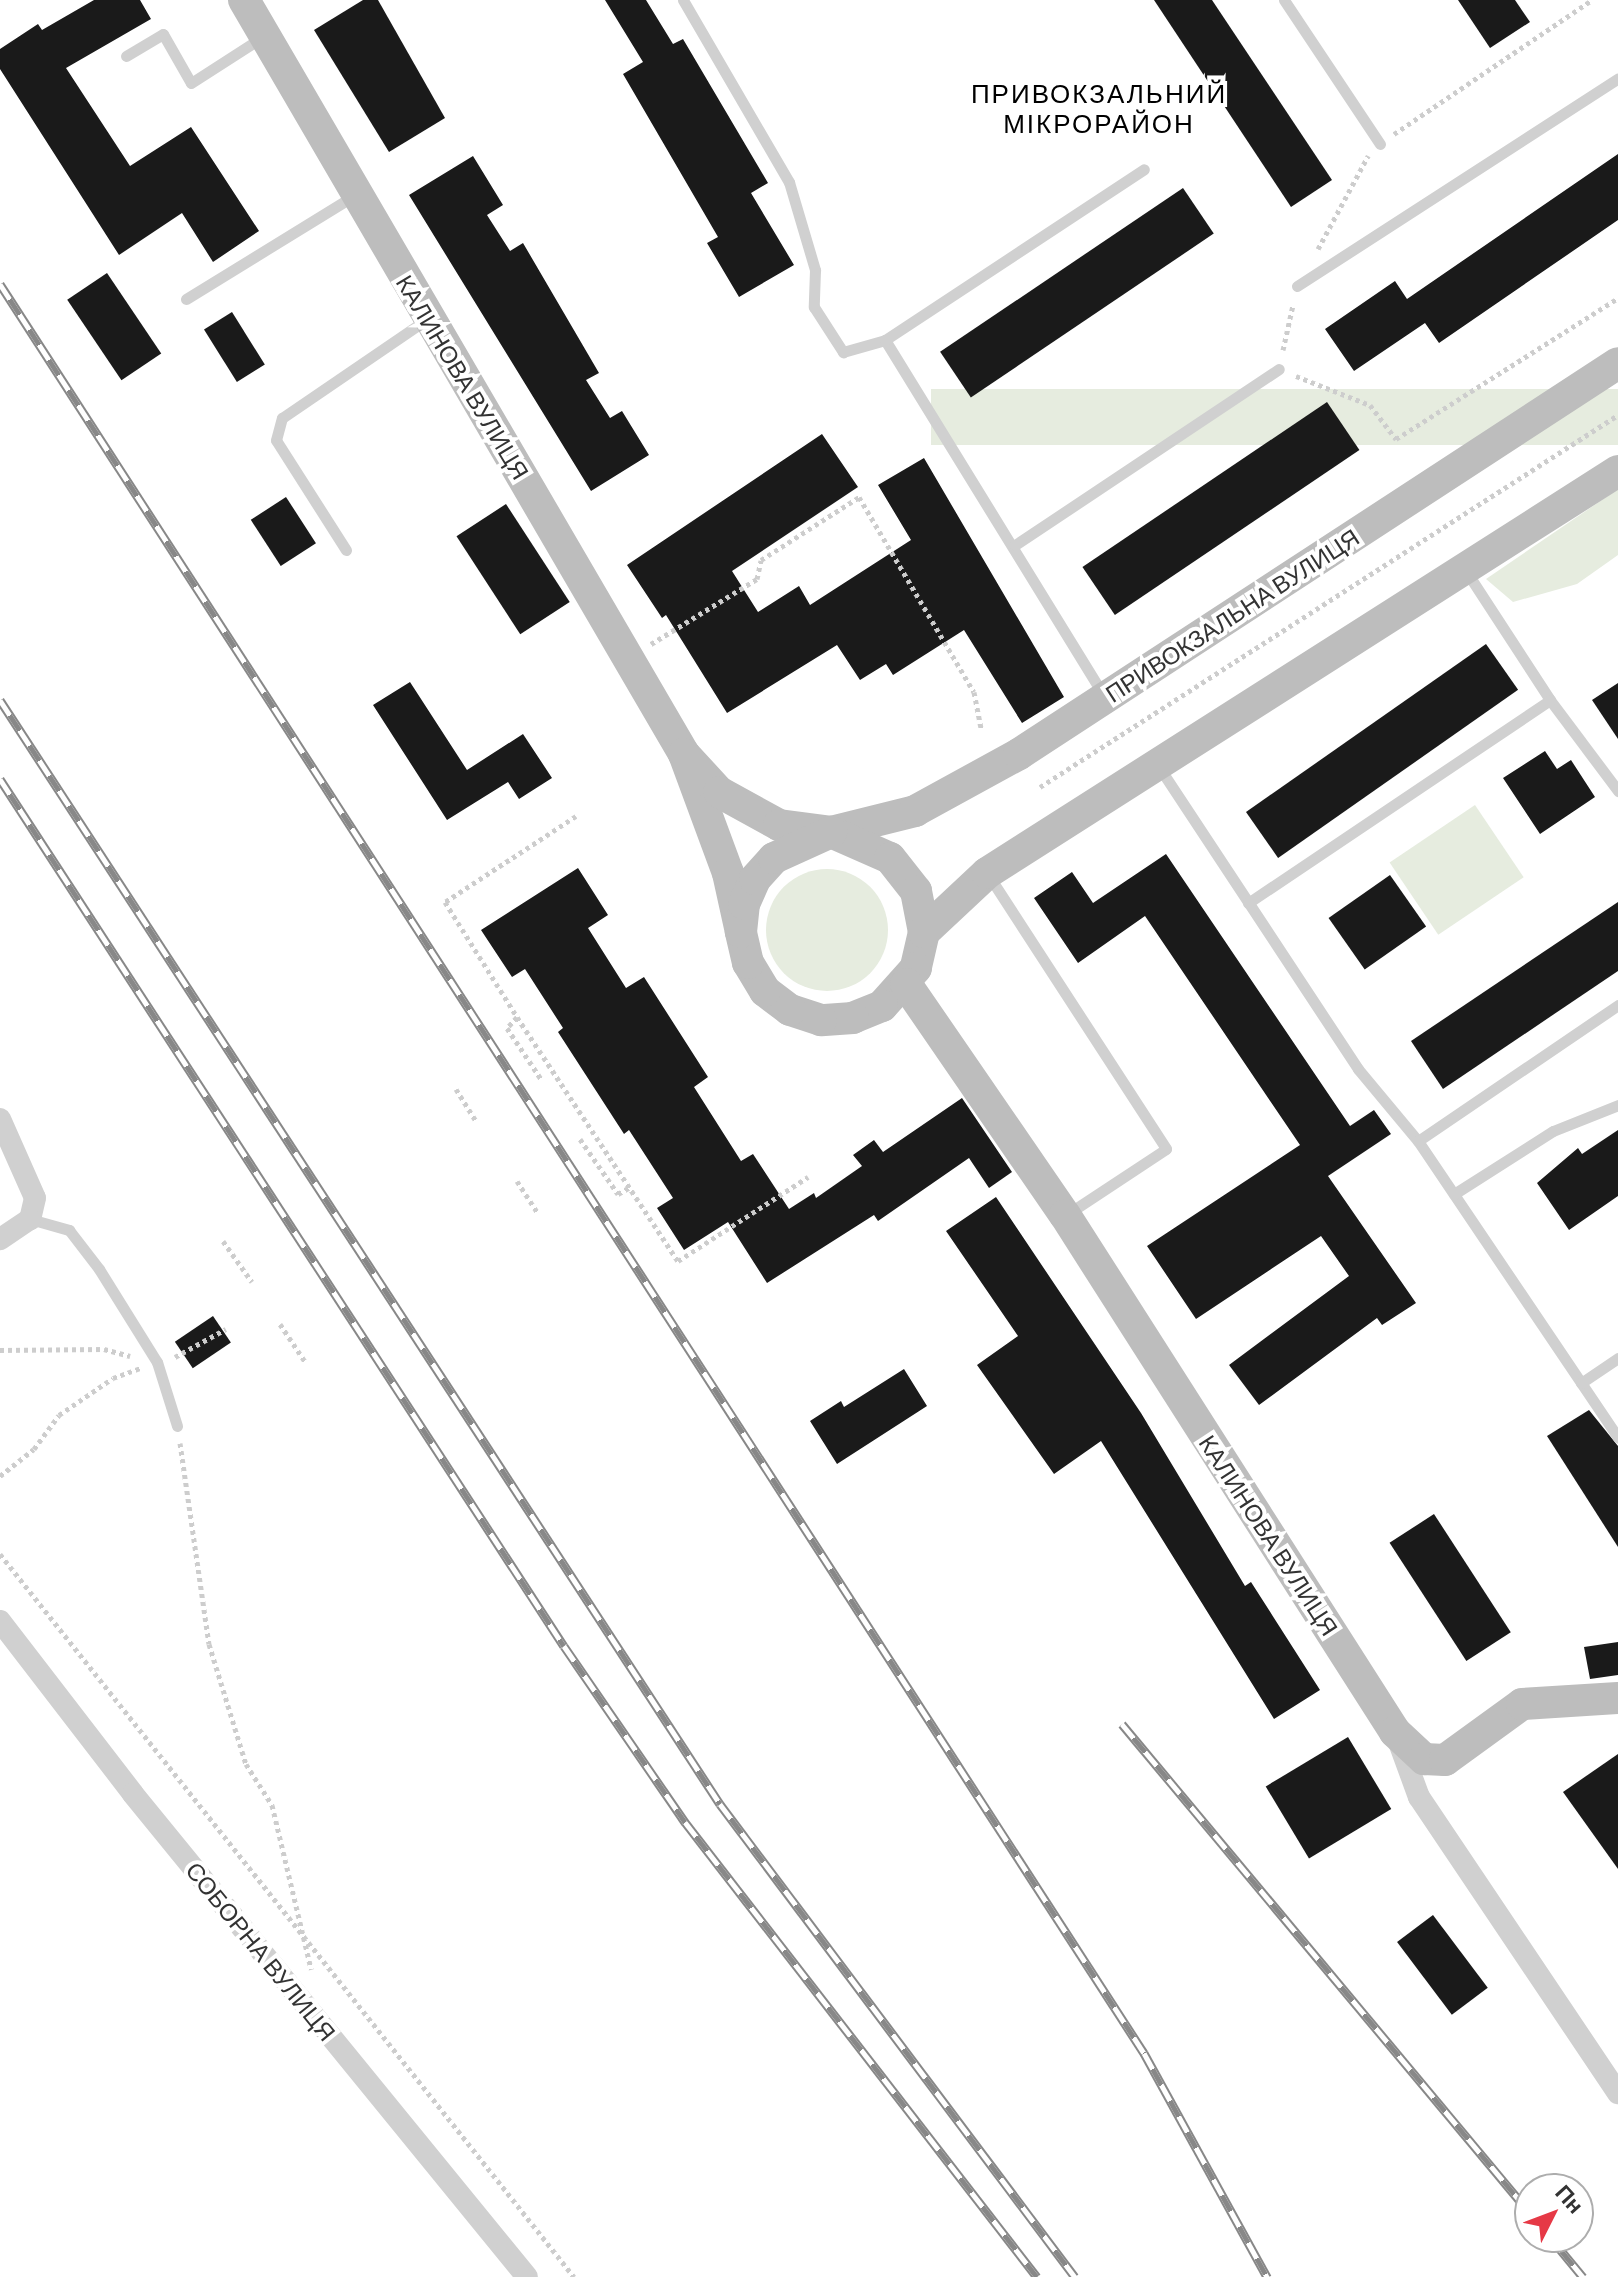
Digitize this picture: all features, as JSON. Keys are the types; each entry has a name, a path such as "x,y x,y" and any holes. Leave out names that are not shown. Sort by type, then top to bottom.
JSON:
{"street":[{"name":"КАЛИНОВА ВУЛИЦЯ","path":"244,0 684,754"},
{"name":"ПРИВОКЗАЛЬНА ВУЛИЦЯ","path":"831,832 915,811 968,785 1618,363"},
{"path":"684,754 724,860 748,963 765,991 790,1010 821,1020 853,1018 882,1006 906,984 924,932 987,873 1159,767 1618,471"},
{"path":"684,754 719,792 750,813 779,825 831,832 890,858 916,891 924,932"},
{"path":"741,932 744,904 755,879 774,858 831,832"},
{"name":"КАЛИНОВА ВУЛИЦЯ","path":"906,984 1065,1215 1395,1732 1419,1797 1618,2093"},
{"path":"0,1119 35,1198 30,1219 0,1239"},
{"name":"СОБОРНА ВУЛИЦЯ","path":"0,1621 133,1794 527,2277"},
{"path":"1395,1732 1424,1759 1445,1760 1522,1704 1618,1698"}],"lane":[{"path":"683,0 789,182 815,270 814,307 843,352 885,340 1144,169"},
{"path":"1284,0 1380,144"},
{"path":"126,56 163,34 191,83 265,36"},
{"path":"1297,286 1618,78"},
{"path":"186,299 356,194"},
{"path":"346,550 276,440 282,418 428,318"},
{"path":"885,340 1015,545 1105,698"},
{"path":"1015,545 1279,369"},
{"path":"1466,571 1550,700 1618,791"},
{"path":"1248,903 1550,700"},
{"path":"1159,767 1358,1069 1418,1141 1618,1438"},
{"path":"987,873 1166,1149 1065,1215"},
{"path":"1418,1141 1618,1005"},
{"path":"1454,1194 1553,1131 1618,1105"},
{"path":"30,1219 69,1230 157,1362 177,1426"},
{"path":"1581,1383 1618,1358"}],"path":[{"path":"1592,0 1380,144 1297,286 1279,369 1370,405 1396,439 1618,298"},
{"path":"1040,787 1618,415"},
{"path":"647,647 757,579 761,560 859,497 974,692 981,729"},
{"path":"576,816 445,902 517,1017 678,1261 808,1177"},
{"path":"517,1017 507,1028 541,1079"},
{"path":"456,1089 477,1122"},
{"path":"580,1139 618,1194 630,1187"},
{"path":"517,1181 538,1213"},
{"path":"223,1241 252,1282"},
{"path":"280,1324 306,1363"},
{"path":"0,1476 34,1449 59,1415 113,1378 192,1351 226,1329"},
{"path":"0,1350 104,1349 157,1362"},
{"path":"177,1426 209,1644 246,1764 272,1805 300,1937 315,1982"},
{"path":"0,1554 300,1937 574,2277"}],"shaded area":[{"path":"931,389 1618,389 1618,445 931,445"},
{"path":"1618,489 1618,555 1577,584 1513,602 1486,579"},
{"path":"1475,805 1524,877 1438,935 1390,863"},
{"path":"827,869 850,874 870,887 883,907 888,930 883,953 870,973 850,986 827,991 804,986 784,973 771,953 766,930 771,907 784,887 804,874"}],"building":[{"path":"94,0 140,0 151,19 66,68 130,166 191,127 259,231 213,262 182,213 119,255 0,69 0,49 38,24 42,30"},
{"path":"363,0 378,0 445,118 389,152 314,30"},
{"path":"605,0 646,0 673,44 683,39 768,183 751,193 794,265 739,297 707,243 718,237 623,74 643,62"},
{"path":"1154,0 1212,0 1332,180 1291,207"},
{"path":"1458,0 1515,0 1530,22 1490,48"},
{"path":"1618,154 1618,220 1439,343 1425,323 1354,371 1325,329 1395,281 1407,299"},
{"path":"473,156 503,205 487,215 510,251 523,243 599,373 586,380 610,418 622,411 649,455 591,491 409,195"},
{"path":"1183,188 1214,234 971,397 940,352"},
{"path":"107,273 161,353 121,380 67,300"},
{"path":"232,312 265,365 237,382 204,329"},
{"path":"1327,402 1359,450 1115,615 1082,567"},
{"path":"822,434 858,487 732,571 758,612 799,586 810,605 911,540 878,485 924,458 1064,697 1022,723 964,630 893,675 886,664 860,680 837,645 727,713 666,615 662,618 627,565"},
{"path":"286,497 316,543 281,566 251,520"},
{"path":"506,504 570,602 520,634 457,536"},
{"path":"1486,644 1518,690 1278,858 1246,812"},
{"path":"410,682 467,770 523,734 552,778 519,799 508,782 447,820 373,705"},
{"path":"1618,683 1618,739 1592,700"},
{"path":"1545,751 1557,769 1571,760 1595,797 1540,834 1503,778"},
{"path":"1166,854 1350,1126 1374,1110 1391,1134 1328,1176 1416,1303 1382,1325 1377,1318 1259,1405 1229,1365 1349,1276 1321,1236 1196,1319 1147,1246 1300,1145 1145,916 1078,963 1034,898 1072,872 1093,903"},
{"path":"578,868 608,915 588,928 626,988 644,977 708,1077 694,1087 741,1161 753,1154 789,1209 814,1193 816,1198 862,1166 853,1155 874,1140 883,1152 962,1098 1012,1172 989,1188 969,1158 878,1221 874,1215 767,1283 728,1222 684,1250 657,1208 673,1198 629,1130 624,1134 558,1032 563,1028 525,969 512,977 481,930"},
{"path":"1390,875 1426,927 1365,970 1329,918"},
{"path":"1618,902 1618,971 1443,1089 1411,1041"},
{"path":"1618,1130 1618,1196 1569,1230 1537,1183 1578,1148 1582,1154"},
{"path":"996,1197 1141,1413 1245,1586 1251,1582 1320,1690 1274,1719 1101,1441 1054,1474 977,1365 1018,1336 946,1231"},
{"path":"213,1316 231,1343 193,1368 175,1342"},
{"path":"904,1369 927,1406 837,1464 810,1421 841,1401 844,1407"},
{"path":"1589,1410 1618,1446 1618,1547 1547,1436"},
{"path":"1434,1514 1511,1632 1466,1661 1390,1543"},
{"path":"1618,1642 1618,1675 1590,1679 1584,1647"},
{"path":"1348,1737 1391,1809 1309,1858 1266,1786"},
{"path":"1618,1754 1618,1869 1563,1792"},
{"path":"1433,1915 1488,1988 1452,2015 1397,1942"}],"railway":[{"path":"0,284 1144,2053 1267,2277"},
{"path":"0,700 720,1804 1075,2277"},
{"path":"0,779 564,1646 685,1822 1037,2277"},
{"path":"1122,1724 1514,2194"},
{"path":"1563,2253 1583,2277"}],"district":[{"name":"ПРИВОКЗАЛЬНИЙ МІКРОРАЙОН","path":"1099,108"}]}
